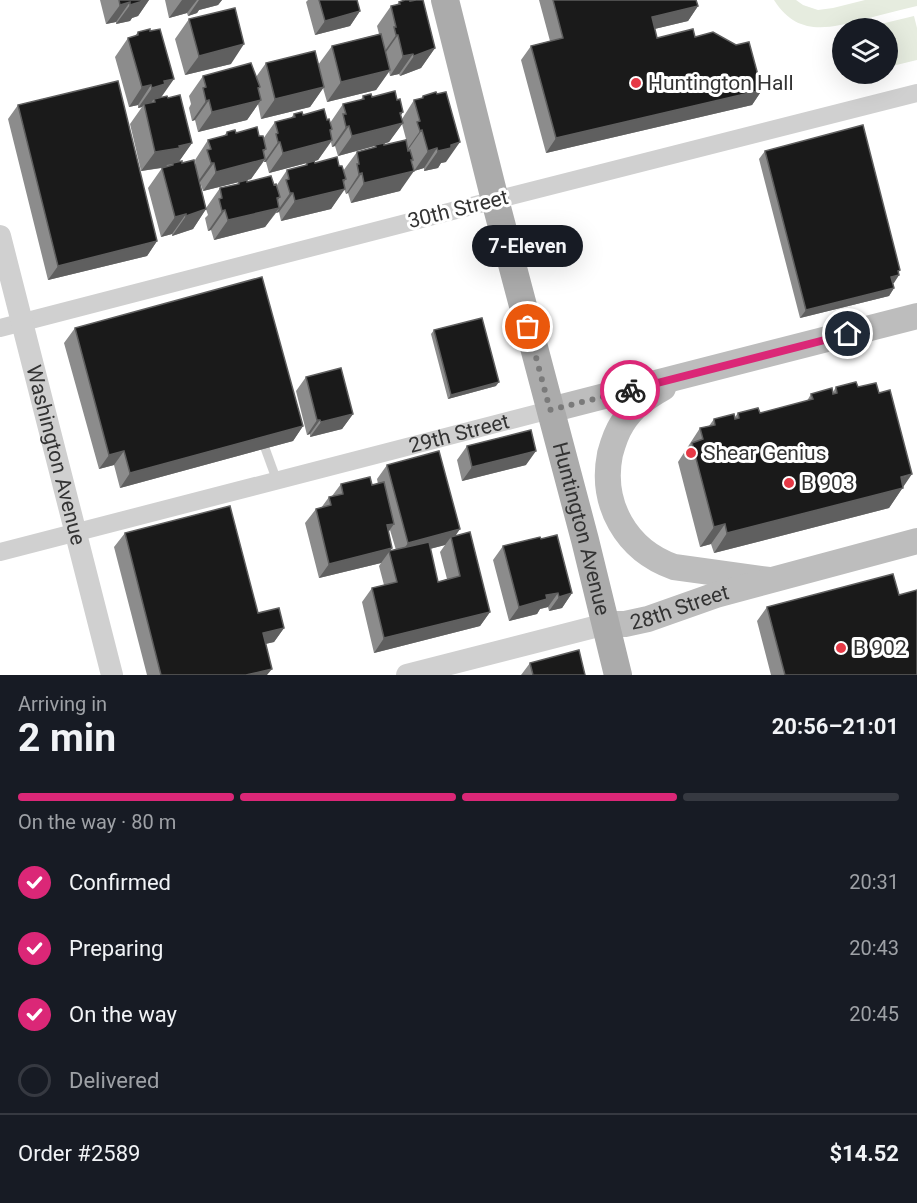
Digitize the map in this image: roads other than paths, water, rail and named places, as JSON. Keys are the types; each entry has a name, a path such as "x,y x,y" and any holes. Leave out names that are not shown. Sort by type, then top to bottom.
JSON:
{"main road":[{"name":"Huntington Avenue","path":"445,0 618,675"},
{"name":"29th Street","path":"550,410 917,316"},
{"path":"689,375 647,397 629,413 621,425 612,444 608,464 612,507 620,524 633,542 665,564 769,580"},
{"name":"28th Street","path":"606,624 625,624 648,619 716,595 908,543"}],"street":[{"name":"30th Street","path":"0,328 917,93"},
{"name":"Washington Avenue","path":"0,236 112,675"},
{"name":"29th Street","path":"0,552 550,410"},
{"name":"28th Street","path":"407,675 606,624"}],"lane":[{"path":"266,448 277,481"}],"place":[{"name":"Huntington Hall","path":"636,83"},
{"name":"7-Eleven","path":"528,327"},
{"name":"Shear Genius","path":"691,453"},
{"name":"B 903","path":"789,483"},
{"name":"B 902","path":"841,648"}]}
